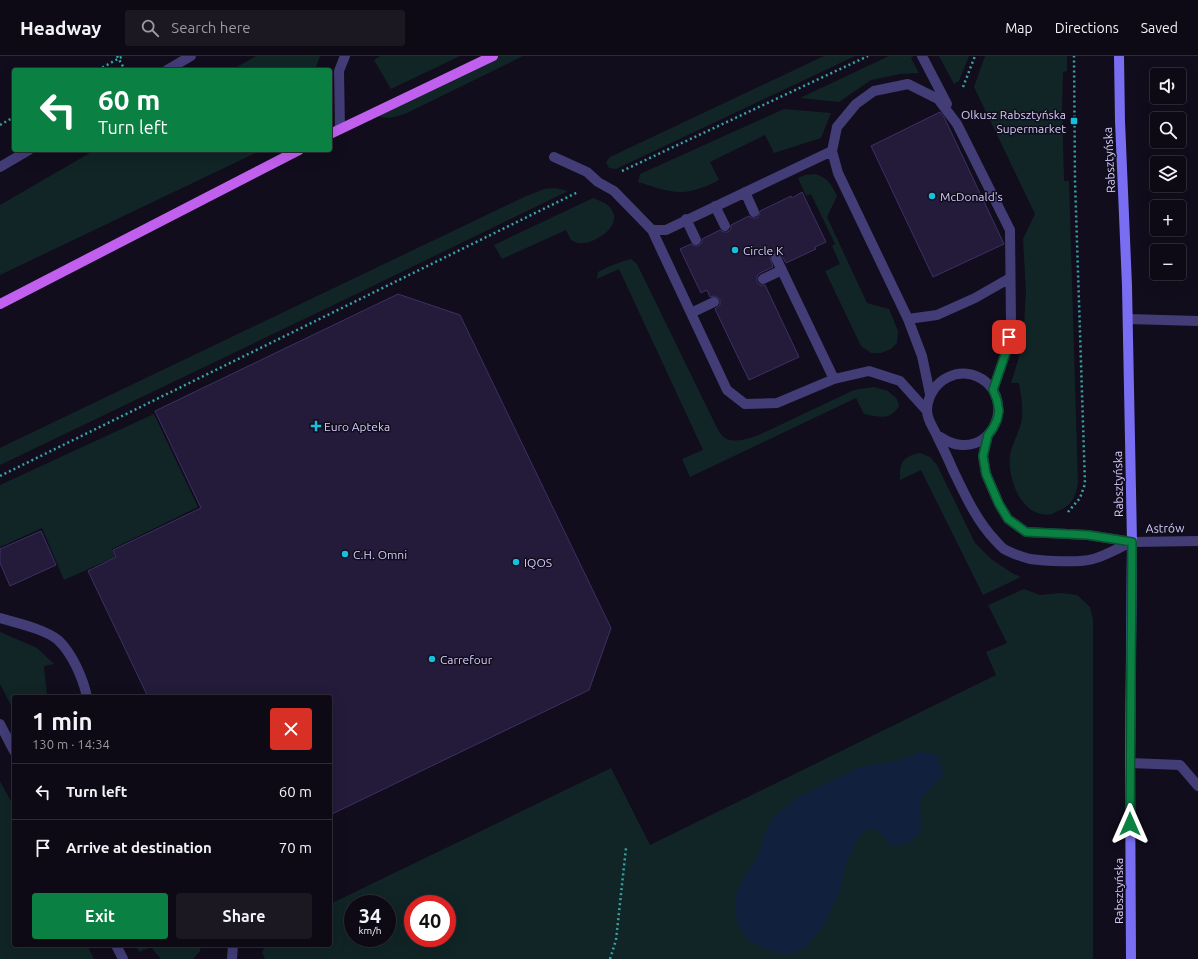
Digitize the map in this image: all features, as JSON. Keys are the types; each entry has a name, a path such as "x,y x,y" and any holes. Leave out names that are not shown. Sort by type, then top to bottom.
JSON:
{"main road":[{"path":"332,133 493,56"},
{"path":"0,304 295,152"}],"street":[{"path":"170,68 190,56"},
{"path":"340,129 339,71 345,56"},
{"path":"922,56 1010,230 1010,324 1007,349 993,390"},
{"name":"Rabsztyńska","path":"1119,56 1120,121 1128,319 1132,542 1130,763 1131,959"},
{"path":"957,124 938,99 908,84 874,91 856,104 837,127 832,151 838,173 908,319 922,356 930,394 927,411 930,424 937,435 966,499 990,535 1004,549 1029,558 1067,562 1092,560 1132,542"},
{"path":"652,230 666,230 686,219 832,151"},
{"path":"0,166 25,152"},
{"path":"554,157 587,172 598,182 614,191 652,230 727,390 745,404 777,403 834,379 869,371 900,381 927,411"},
{"path":"745,192 754,212"},
{"path":"715,206 725,226"},
{"path":"686,219 696,240"},
{"path":"776,258 834,379"},
{"path":"763,279 782,270"},
{"path":"908,319 937,315 975,298 1010,278"},
{"path":"691,313 714,302"},
{"path":"1128,319 1198,321"},
{"path":"930,394 936,385 944,378 966,374 976,376 986,382 993,390 999,411 997,420 988,435 976,443 963,446 949,443 937,435"},
{"path":"988,435 983,456 986,474 999,504 1008,519 1020,528 1026,532 1088,535 1132,542"},
{"name":"Astrów","path":"1132,542 1198,540"},
{"path":"0,618 40,630 57,639 70,655 86,695"},
{"path":"0,724 12,747"},
{"path":"1130,763 1180,765 1198,786"},
{"path":"117,947 124,959"},
{"path":"232,959 233,947"}],"path":[{"path":"101,68 118,57 123,56"},
{"path":"0,476 598,182 868,56"},
{"path":"971,67 976,56"},
{"path":"1063,514 1069,512 1080,498 1085,484 1075,181 1074,56"},
{"path":"118,57 124,68"},
{"path":"0,125 12,118"},
{"path":"610,959 616,940 626,848"}],"green space":[{"path":"256,56 320,56 316,68 235,68"},
{"path":"380,56 460,56 391,89 374,60"},
{"path":"485,56 523,56 407,113 388,118 369,112"},
{"path":"824,56 855,56 616,169 609,168 606,162 610,157"},
{"path":"889,56 914,56 911,58 919,73 900,74 871,80 839,102 800,98"},
{"path":"939,56 969,56 959,81 954,84"},
{"path":"985,56 1067,56 1067,71 1063,72 1062,107 1064,181 1069,181 1078,484 1071,503 1052,514 1041,514 1032,511 1019,495 1011,475 1010,455 1022,421 1022,400 1019,383 1011,383 1023,344 1026,291 1023,239 1035,214 974,87"},
{"path":"784,109 831,113 821,138 774,153 765,135 710,162 719,180 700,188 686,192 675,192 638,182 640,174"},
{"path":"92,152 258,152 0,275 0,205"},
{"path":"815,174 823,177 829,182 837,196 827,217 867,303 889,309 898,331 897,343 891,349 881,353 871,353 861,346 825,271 840,264 832,246 835,244 811,194 806,196 798,178 805,175"},
{"path":"555,188 568,191 0,465 0,448 8,444 524,197 544,189"},
{"path":"593,198 605,203 610,208 613,212 614,222 608,231 593,240 578,243 571,240 566,230 502,259 494,245"},
{"path":"631,259 637,264 718,430 725,438 729,440 738,440 757,436 854,390 874,387 888,391 897,399 899,406 892,414 884,417 864,414 856,398 690,477 682,459 703,450 619,269 597,279 598,272 614,264"},
{"path":"154,414 198,507 112,549 115,557 64,580 42,528 0,547 0,485"},
{"path":"920,453 930,457 937,465 975,543 991,559 1012,573 1021,577 983,595 921,470 900,480 900,469 903,461 914,454"},
{"path":"1024,589 1040,595 1061,593 1077,595 1090,607 1093,619 1093,959 265,959 262,952 265,947 332,947 332,903 344,897 344,947 396,947 396,895 349,895 611,768 650,845 996,675 986,652 1007,643 988,605"},
{"path":"0,632 37,648 54,664 44,666 47,695 12,695 12,707 0,684"},
{"path":"0,781 12,803 12,947 88,947 94,959 0,959"},
{"path":"137,947 151,947 139,952"},
{"path":"151,947 201,947 200,951 193,959 161,959"}],"water":[{"path":"920,752 933,754 939,757 943,775 923,797 920,805 921,832 911,841 900,846 891,846 877,829 864,831 854,845 844,871 840,892 825,923 809,944 798,952 784,955 766,949 748,940 737,924 735,897 746,874 759,855 762,838 772,819 796,798 860,767 901,760"}],"building":[{"name":"McDonald's","path":"940,112 944,117 1004,244 933,277 871,146"},
{"path":"802,192 826,242 815,247 816,249 786,263 780,253 773,252 770,255 770,258 773,267 757,276 757,282 760,285 765,285 799,357 749,380 715,309 720,305 720,299 715,296 710,297 707,290 701,293 680,249 691,244 698,246 702,243 702,239 720,230 728,232 731,229 731,225 749,216 757,218 760,211 791,196 792,198"},
{"name":"C.H. Omni","path":"398,294 460,315 611,628 589,690 332,814 332,695 147,695 88,571 116,557 113,550 201,508 155,411"},
{"path":"41,531 56,565 10,586 0,563 0,549"}],"place":[{"name":"Olkusz Rabsztyńska Supermarket","path":"1074,121"},
{"name":"McDonald's","path":"932,196"},
{"name":"Circle K","path":"735,250"},
{"name":"Euro Apteka","path":"316,426"},
{"name":"C.H. Omni","path":"345,554"},
{"name":"IQOS","path":"516,562"},
{"name":"Carrefour","path":"432,659"}],"route":[{"path":"1009,337 1007,349 993,390 999,411 997,420 988,435 983,456 986,474 999,504 1008,519 1026,532 1088,535 1132,542 1130,824"}]}
